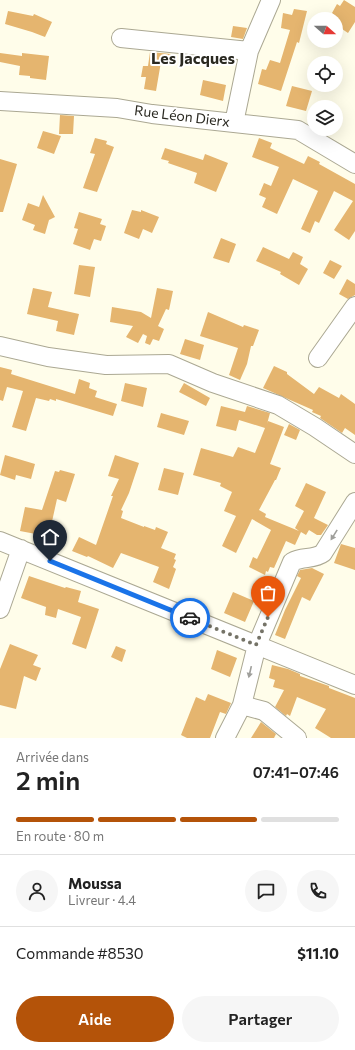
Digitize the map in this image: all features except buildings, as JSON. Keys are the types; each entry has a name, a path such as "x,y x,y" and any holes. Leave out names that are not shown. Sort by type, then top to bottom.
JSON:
{"street":[{"path":"234,123 249,51 271,0"},
{"path":"121,38 249,51"},
{"name":"Rue Léon Dierx","path":"0,101 117,108 152,114 298,130 355,164"},
{"path":"318,358 355,306"},
{"path":"0,346 48,357 106,365 169,364 214,383 278,405 315,427 355,454"},
{"path":"225,738 242,705 256,645 292,562 298,558 318,557 323,554 355,502"},
{"path":"0,541 355,685"},
{"path":"0,609 21,549"},
{"path":"242,705 264,711 297,738"}],"way so far":[{"path":"190,618 256,645 268,617"}],"district":[{"name":"Les Jacques","path":"193,58"}],"route":[{"path":"50,561 190,618"}]}
